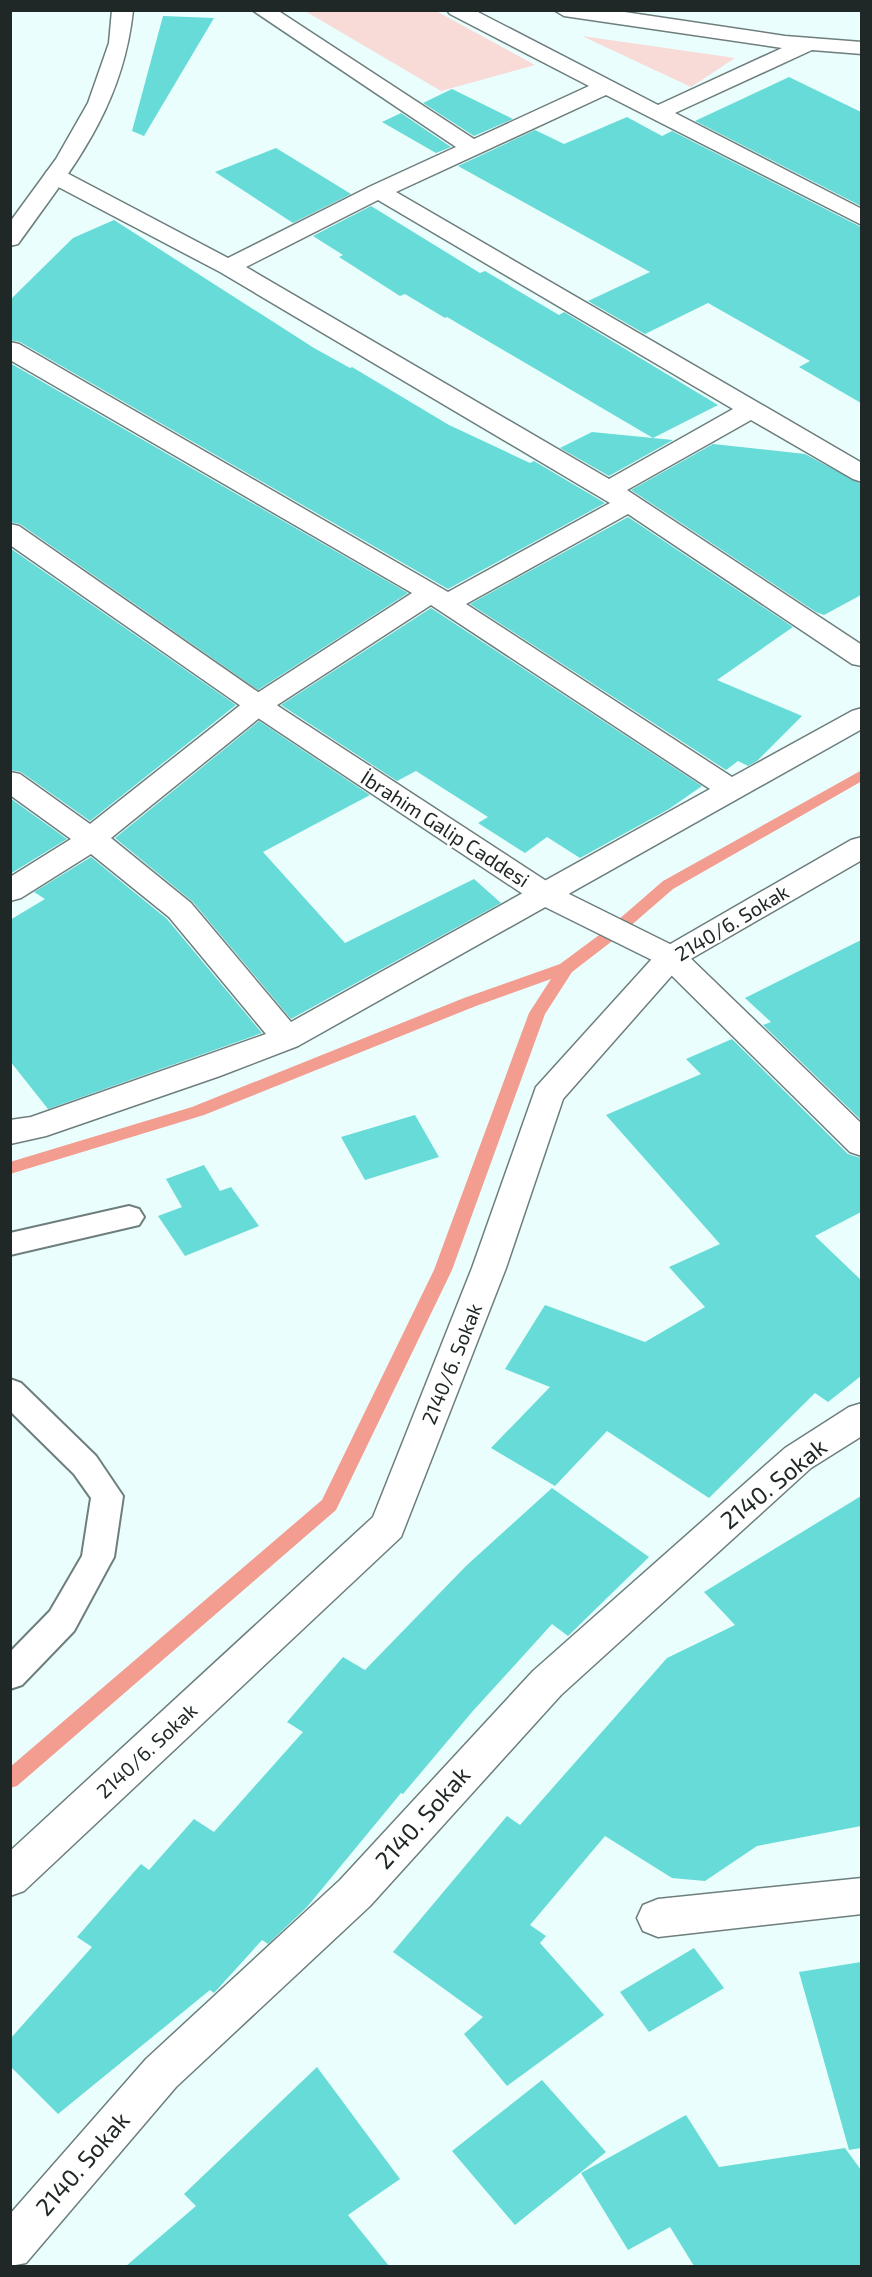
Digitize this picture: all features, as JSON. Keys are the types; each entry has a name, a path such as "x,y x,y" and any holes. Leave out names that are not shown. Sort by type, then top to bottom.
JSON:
{"street":[{"path":"10,239 88,127 112,76 122,32 123,10"},
{"path":"262,10 473,148"},
{"path":"457,10 861,218"},
{"path":"564,10 809,44 861,48"},
{"path":"658,113 809,44"},
{"path":"228,267 380,191 606,87"},
{"path":"55,176 228,267 619,497 861,658"},
{"path":"380,191 861,474"},
{"path":"10,349 438,599 731,790"},
{"path":"10,891 91,839 258,705 438,599 619,497 751,409"},
{"name":"İbrahim Galip Caddesi","path":"10,532 258,705 546,895 671,957 861,1144"},
{"path":"10,1132 34,1128 287,1038 861,717"},
{"path":"10,780 122,861 180,910 287,1038"},
{"name":"2140/6. Sokak","path":"10,1878 387,1526 489,1268 548,1095 671,957 861,848"},
{"name":"2140. Sokak","path":"10,2248 161,2073 355,1893 547,1683 798,1458 861,1417"},
{"path":"658,1918 861,1896"}],"lane":[{"path":"10,1244 129,1217"},
{"path":"10,1391 85,1465 107,1496 98,1557 62,1621 10,1675"}],"shaded area":[{"path":"305,11 436,11 535,65 441,91"},
{"path":"582,36 735,58 691,87"}],"building":[{"path":"163,16 214,18 144,136 132,131"},
{"path":"789,77 861,112 861,206 695,121"},
{"path":"452,89 513,119 474,136 423,103"},
{"path":"401,113 451,147 436,153 382,122"},
{"path":"627,117 662,136 672,131 861,227 861,403 799,367 810,361 708,303 645,334 588,301 650,272 458,166 535,130 564,144"},
{"path":"276,148 351,194 293,223 215,172"},
{"path":"371,206 480,273 485,271 559,315 564,312 718,405 653,438 447,317 445,318 405,294 400,296 339,257 343,255 313,236"},
{"path":"114,220 314,348 352,367 449,425 530,463 534,461 605,503 448,589 20,342 10,340 10,300 73,238"},
{"path":"10,363 408,593 258,690 20,524 10,522"},
{"path":"592,432 673,440 609,476 560,448"},
{"path":"713,444 805,454 861,484 861,595 824,615 816,612 631,490"},
{"path":"628,517 793,627 717,680 802,716 757,761 748,766 738,761 726,770 470,604"},
{"path":"10,548 236,705 90,821 21,772 10,770"},
{"path":"431,608 702,786 669,809 580,858 547,837 525,853 478,823 488,817 416,771 397,781 281,705"},
{"path":"259,721 370,795 263,852 345,943 474,879 501,903 291,1019 193,902 115,838"},
{"path":"10,798 67,839 10,874"},
{"path":"91,857 167,919 262,1033 48,1109 10,1061 10,920 45,899 34,892"},
{"path":"861,940 861,1120 763,1025 771,1022 745,998"},
{"path":"732,1039 848,1154 861,1158 861,1212 815,1236 861,1280 861,1376 828,1402 815,1393 709,1498 607,1431 555,1486 491,1448 550,1387 505,1369 545,1305 645,1342 705,1307 669,1267 720,1244 606,1115 701,1074 686,1059"},
{"path":"415,1115 439,1157 365,1180 341,1137"},
{"path":"204,1165 220,1191 231,1187 259,1226 185,1256 158,1216 182,1207 166,1179"},
{"path":"552,1488 649,1557 568,1636 552,1624 472,1712 403,1794 401,1793 307,1907 268,1944 262,1940 214,1993 210,1990 58,2114 10,2066 10,2039 92,1947 77,1937 141,1864 149,1870 194,1819 214,1832 303,1732 287,1722 343,1657 365,1670 466,1566"},
{"path":"861,1496 861,1826 757,1846 705,1881 672,1878 605,1836 530,1925 546,1936 540,1943 604,2015 507,2086 464,2034 483,2017 393,1952 507,1816 520,1825 667,1658 735,1625 704,1592"},
{"path":"694,1948 724,1988 649,2032 620,1992"},
{"path":"861,1962 861,2148 849,2150 799,1972"},
{"path":"317,2067 400,2179 348,2215 389,2266 126,2266 196,2206 184,2194"},
{"path":"542,2080 606,2152 515,2225 452,2151"},
{"path":"686,2115 719,2167 845,2148 861,2170 861,2266 694,2266 670,2227 628,2250 581,2173"}],"waterway":[{"path":"566,968 615,931 668,885 862,774"},
{"path":"10,1168 198,1111 470,1002 566,968"},
{"path":"10,1780 329,1505 443,1270 537,1013 566,968"}]}
